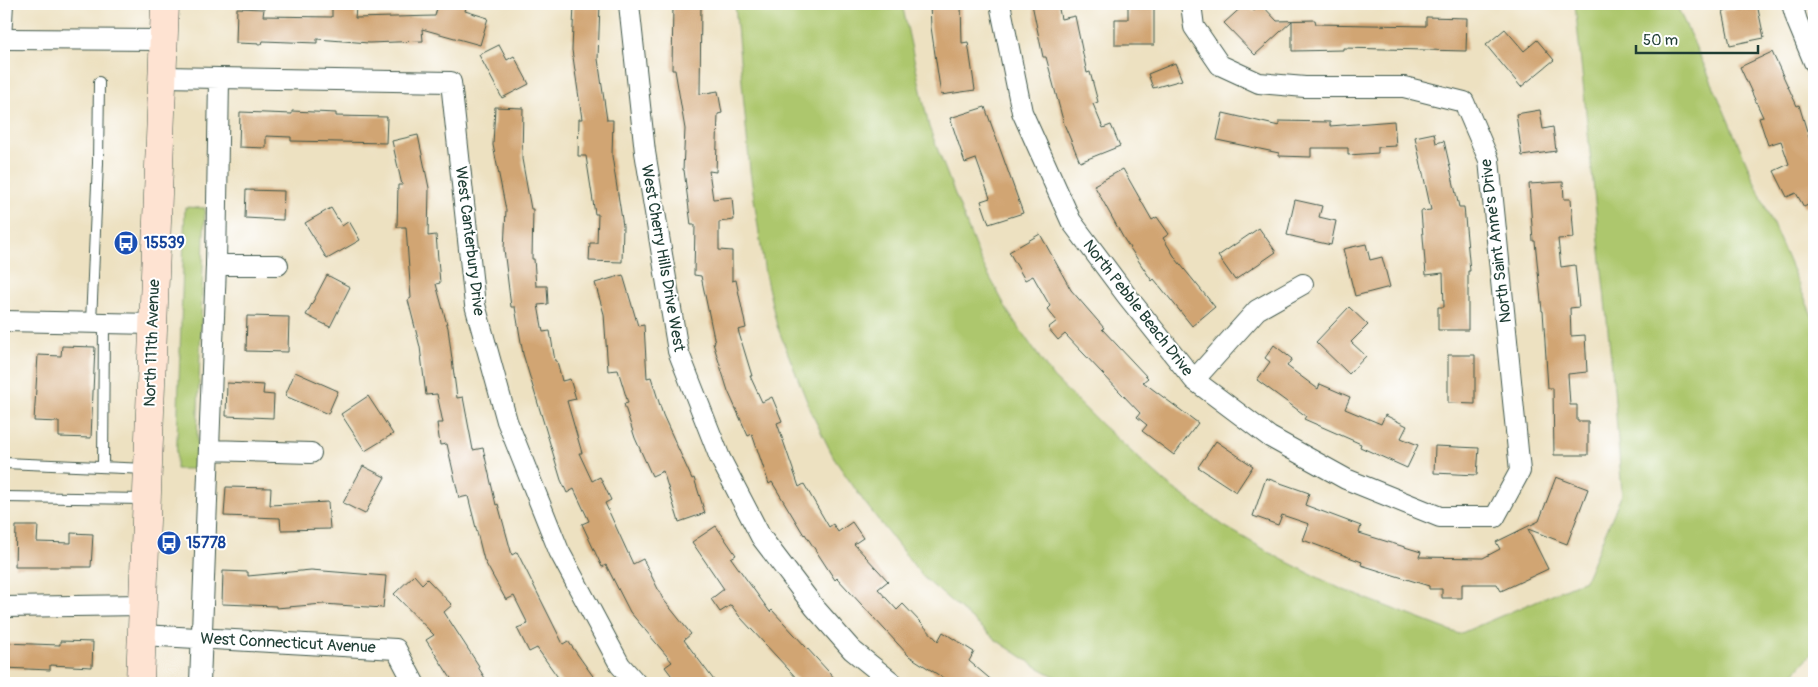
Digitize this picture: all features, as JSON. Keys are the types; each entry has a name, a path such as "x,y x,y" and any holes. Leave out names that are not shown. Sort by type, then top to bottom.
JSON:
{"street":[{"name":"North 111th Avenue","path":"140,683 152,324 166,4"},
{"name":"West Cherry Hills Drive West","path":"630,4 645,152 678,351 720,458 761,537 815,608 852,650 893,683"},
{"name":"North Pebble Beach Drive","path":"1000,4 1022,112 1070,221 1126,296 1194,380 1270,437 1346,479 1440,517 1495,517"},
{"name":"North Saint Anne's Drive","path":"1191,4 1194,27 1220,65 1259,83 1305,87 1404,87 1464,102 1489,160 1520,470 1495,517"},
{"path":"1792,4 1814,62"},
{"path":"5,39 164,40"},
{"name":"West Canterbury Drive","path":"162,77 451,82 475,305 507,421 559,551 620,665 636,683"},
{"path":"200,683 216,265 220,79"},
{"path":"216,265 278,265"},
{"path":"1194,380 1257,310 1303,284"},
{"path":"4,321 152,324"},
{"path":"209,450 311,453"},
{"path":"4,607 143,605"},
{"name":"West Connecticut Avenue","path":"142,636 396,649 414,683"}],"lane":[{"path":"5,39 8,4"},
{"path":"99,82 97,322 103,466"},
{"path":"4,463 148,469"},
{"path":"4,497 146,499"}],"green space":[{"path":"735,4 902,4 929,127 980,259 1010,315 1053,377 1103,426 1165,482 1224,526 1281,559 1341,589 1459,634 1585,580 1622,494 1614,389 1575,4 1676,4 1710,78 1814,320 1814,651 1785,683 1067,683 1037,667 996,640 923,577 865,503 835,460 812,414 777,326 765,274 750,171"},
{"path":"185,207 205,208 196,469 176,469"}],"building":[{"path":"438,4 467,4 465,11 488,18 480,45 422,29 423,41 369,43 317,39 317,43 263,41 262,44 236,43 237,8 264,9 263,16 332,17 332,7 356,8 355,18 435,16"},
{"path":"574,4 600,4 598,59 607,120 613,120 612,156 623,226 622,262 589,261 590,243 597,243 598,214 595,214 586,156 578,156 579,119 582,119 572,50"},
{"path":"673,4 701,4 700,94 718,91 722,113 718,114 716,172 709,171 713,199 732,197 734,220 719,222 719,250 732,251 732,281 736,280 746,328 738,330 752,376 750,376 762,402 772,397 782,421 777,423 799,487 804,484 829,527 833,524 838,532 852,522 863,538 854,544 888,581 878,589 897,610 903,604 938,641 943,632 974,652 969,661 995,683 951,683 909,656 837,578 835,580 804,535 772,482 769,484 752,434 748,436 728,391 713,343 715,343 701,276 694,275 695,225 691,225 683,170 685,129 675,70 672,70"},
{"path":"930,4 961,4 962,43 968,42 975,90 941,95 931,27"},
{"path":"1032,4 1058,4 1061,19 1075,16 1087,73 1090,72 1098,102 1093,104 1103,128 1111,125 1120,146 1080,162 1064,124 1046,57 1043,57"},
{"path":"1128,4 1154,4 1154,45 1115,45 1115,19 1128,19"},
{"path":"1245,4 1254,11 1261,4 1277,21 1315,20 1316,24 1426,26 1426,17 1467,18 1466,51 1343,48 1343,50 1292,51 1292,21 1255,55 1224,23"},
{"path":"1757,4 1764,38 1730,45 1723,11"},
{"path":"1505,29 1524,51 1537,40 1554,60 1521,87 1486,45"},
{"path":"499,45 507,60 514,56 529,84 502,98 479,55"},
{"path":"1772,52 1797,106 1799,105 1814,154 1814,202 1804,207 1796,193 1787,197 1774,171 1789,164 1781,141 1768,145 1759,118 1763,117 1740,67"},
{"path":"1175,63 1182,80 1153,88 1148,74"},
{"path":"495,107 523,108 522,159 531,209 533,209 532,259 534,259 536,286 547,286 548,304 538,305 543,332 550,331 555,361 557,361 562,381 570,379 576,399 567,401 582,453 579,453 592,481 600,477 611,500 605,503 633,564 643,559 663,599 691,634 684,640 716,683 677,683 665,667 672,662 630,612 606,565 602,567 582,524 589,521 574,489 567,493 561,480 523,354 515,307 511,307 504,249 506,210 493,145"},
{"path":"985,107 1023,213 989,224 981,201 990,198 976,159 965,163 950,118"},
{"path":"1540,110 1543,129 1553,127 1556,151 1522,156 1516,114"},
{"path":"292,111 336,113 336,116 387,117 386,143 291,141 291,137 266,136 266,148 239,147 240,112 292,114"},
{"path":"1223,113 1279,126 1279,121 1330,122 1330,126 1394,121 1396,146 1378,147 1378,153 1348,155 1348,148 1311,148 1311,157 1279,156 1279,153 1217,140"},
{"path":"1434,133 1436,143 1444,141 1459,207 1464,207 1470,271 1468,271 1468,330 1438,330 1438,307 1444,307 1443,273 1426,275 1421,211 1431,210 1415,137"},
{"path":"418,135 429,188 428,236 436,235 440,283 436,284 448,328 457,398 463,397 473,450 483,448 496,505 498,504 512,555 517,552 563,644 568,641 595,679 589,683 562,683 537,648 529,652 517,628 528,624 514,596 506,600 484,560 468,496 459,498 447,444 440,445 437,423 443,423 437,394 426,395 420,347 408,300 411,298 406,227 397,227 398,185 402,185 392,141"},
{"path":"1123,169 1152,220 1157,217 1169,234 1163,238 1176,259 1215,307 1192,326 1154,279 1152,281 1124,239 1094,185"},
{"path":"1563,182 1564,199 1571,199 1574,238 1558,239 1561,267 1575,265 1579,307 1570,308 1571,336 1585,335 1587,372 1568,374 1570,405 1577,405 1577,421 1588,421 1588,455 1554,455 1553,388 1548,388 1543,311 1535,241 1533,241 1529,184"},
{"path":"246,190 284,191 283,220 245,218"},
{"path":"1295,200 1322,206 1319,217 1336,221 1331,245 1287,235"},
{"path":"331,208 342,226 349,221 360,240 327,259 305,223"},
{"path":"1259,228 1276,252 1235,280 1218,256"},
{"path":"1040,234 1071,290 1104,328 1102,329 1148,378 1143,382 1198,423 1174,455 1142,431 1147,425 1137,417 1140,413 1065,334 1058,340 1048,328 1057,321 1047,309 1050,306 1033,276 1025,280 1009,252"},
{"path":"1366,244 1370,260 1382,257 1390,287 1355,296 1343,249"},
{"path":"327,275 350,287 330,327 306,315"},
{"path":"623,275 638,326 644,325 647,378 651,377 663,415 692,479 694,478 705,513 679,522 663,471 652,476 635,438 624,404 628,403 618,370 608,371 604,314 595,283"},
{"path":"1349,307 1368,325 1351,342 1366,356 1349,374 1316,342"},
{"path":"247,316 289,317 288,352 246,351"},
{"path":"1274,345 1292,359 1287,366 1318,389 1320,384 1350,397 1345,409 1381,424 1385,415 1407,426 1401,438 1418,445 1407,468 1360,447 1361,444 1304,419 1306,416 1257,380 1270,362 1265,358"},
{"path":"62,346 95,347 91,438 59,437 59,422 34,421 38,355 61,356"},
{"path":"1448,355 1475,355 1475,404 1448,403"},
{"path":"295,372 338,391 328,414 285,396"},
{"path":"227,383 264,385 263,394 274,395 273,418 226,416"},
{"path":"368,396 393,434 365,451 341,414"},
{"path":"1216,441 1253,466 1236,492 1198,467"},
{"path":"1435,446 1479,448 1477,475 1434,473"},
{"path":"363,466 385,477 365,514 343,503"},
{"path":"1556,477 1588,489 1567,544 1528,529 1548,569 1501,591 1497,584 1462,584 1462,598 1442,598 1442,589 1429,589 1429,586 1361,565 1362,562 1303,540 1309,524 1282,515 1278,525 1253,516 1266,478 1309,493 1305,505 1361,526 1359,533 1421,552 1419,557 1483,558 1500,549 1496,542 1539,521"},
{"path":"226,487 271,488 270,505 328,502 330,529 281,530 280,518 224,516"},
{"path":"16,526 38,526 37,542 71,543 71,533 93,534 91,567 15,567"},
{"path":"716,526 736,555 731,558 770,612 772,610 839,683 801,683 731,605 720,612 711,599 724,589 692,542"},
{"path":"311,570 386,576 383,608 323,604 276,608 276,606 222,604 223,571 248,572 248,576"},
{"path":"414,575 422,584 427,579 452,605 444,612 488,683 454,683 426,640 434,635 394,594"},
{"path":"60,641 93,642 92,667 50,665 50,670 4,668 4,643 60,645"}],"place":[{"name":"15539","path":"126,243"},
{"name":"15778","path":"169,543"}]}
